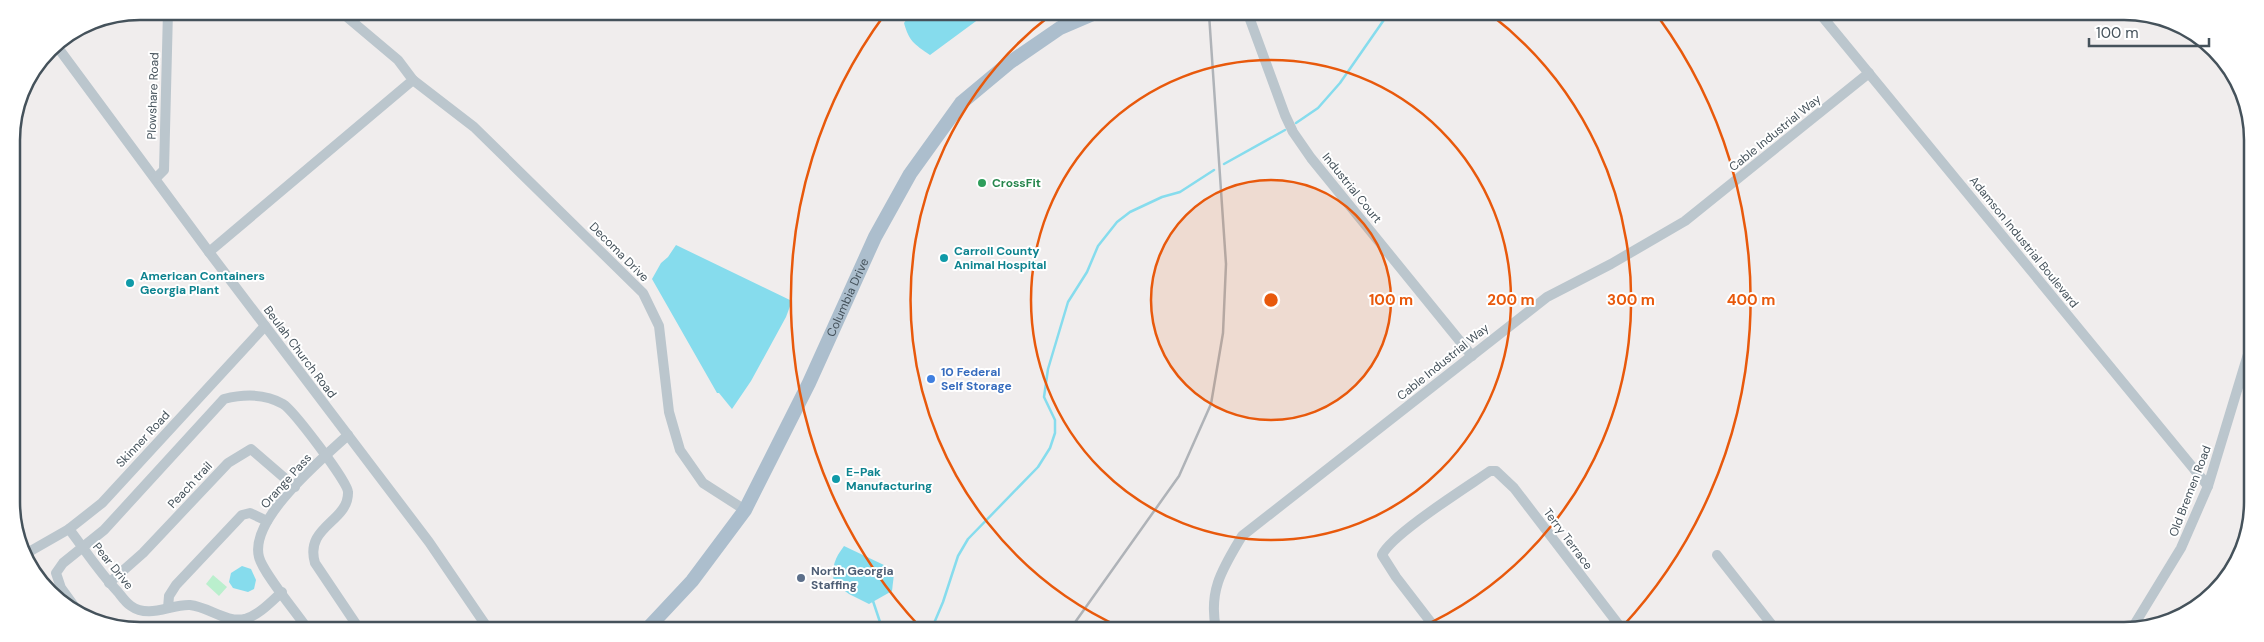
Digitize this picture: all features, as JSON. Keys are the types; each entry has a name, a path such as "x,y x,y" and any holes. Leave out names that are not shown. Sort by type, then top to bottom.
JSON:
{"main road":[{"name":"Columbia Drive","path":"654,622 692,581 745,510 809,383 875,237 910,174 961,103 1009,63 1060,28 1078,20"}],"street":[{"name":"Plowshare Road","path":"156,178 164,170 168,20"},
{"name":"Decoma Drive","path":"350,20 398,60 413,80 474,128 642,293 659,326 669,412 680,450 703,482 745,510"},
{"name":"Industrial Court","path":"1250,20 1278,97 1293,132 1311,158 1472,356"},
{"name":"Adamson Industrial Boulevard","path":"1825,20 2208,486"},
{"name":"Beulah Church Road","path":"60,51 209,252 429,542 484,622"},
{"name":"Cable Industrial Way","path":"1214,622 1212,611 1219,575 1242,536 1547,297 1611,264 1685,221 1869,73"},
{"path":"209,252 413,80"},
{"name":"Skinner Road","path":"30,551 69,529 102,503 265,326"},
{"name":"Old Bremen Road","path":"2137,621 2181,548 2208,486 2244,367"},
{"path":"68,598 61,588 56,573 63,563 104,530 224,399 239,395 260,395 284,404 337,470 348,490 347,503 313,542 312,552 315,563 355,622"},
{"name":"Orange Pass","path":"303,622 259,558 258,543 267,520 295,487 325,456 348,436"},
{"name":"Peach trail","path":"109,583 144,553 228,463 241,454 252,449 295,487"},
{"name":"Terry Terrace","path":"1431,622 1396,577 1382,555 1391,542 1490,471 1496,470 1514,488 1616,622"},
{"path":"168,608 168,596 176,585 242,515 250,513 267,520"},
{"name":"Pear Drive","path":"69,529 109,583 131,607 153,612 189,605 206,608 230,619 242,619 251,617 282,592"},
{"path":"1717,555 1770,622"}],"green space":[{"path":"213,575 227,587 219,596 206,584"}],"water":[{"path":"906,20 978,20 930,55 910,38 904,23"},
{"path":"676,245 792,301 786,317 751,381 732,409 717,393 652,279 661,263 668,257"},
{"path":"844,546 886,566 894,574 892,591 869,604 849,594 834,583 834,563"},
{"path":"242,566 251,569 256,580 254,589 248,592 233,588 229,582 231,573"}],"waterway":[{"path":"1296,123 1318,108 1340,83 1384,20"},
{"path":"1224,164 1285,130"},
{"path":"935,622 958,556 968,539 1038,467 1050,448 1055,433 1055,420 1044,397 1048,369 1068,302 1087,272 1098,246 1117,222 1130,212 1162,197 1180,192 1214,170"},
{"path":"873,601 880,622"}],"railway":[{"path":"1075,622 1179,476 1211,404 1223,333 1226,264 1209,20"}],"place":[{"name":"CrossFit","path":"982,183"},
{"name":"Carroll County Animal Hospital","path":"944,258"},
{"name":"American Containers Georgia Plant","path":"130,283"},
{"name":"10 Federal Self Storage","path":"931,379"},
{"name":"E-Pak Manufacturing","path":"836,479"},
{"name":"North Georgia Staffing","path":"801,578"}]}
